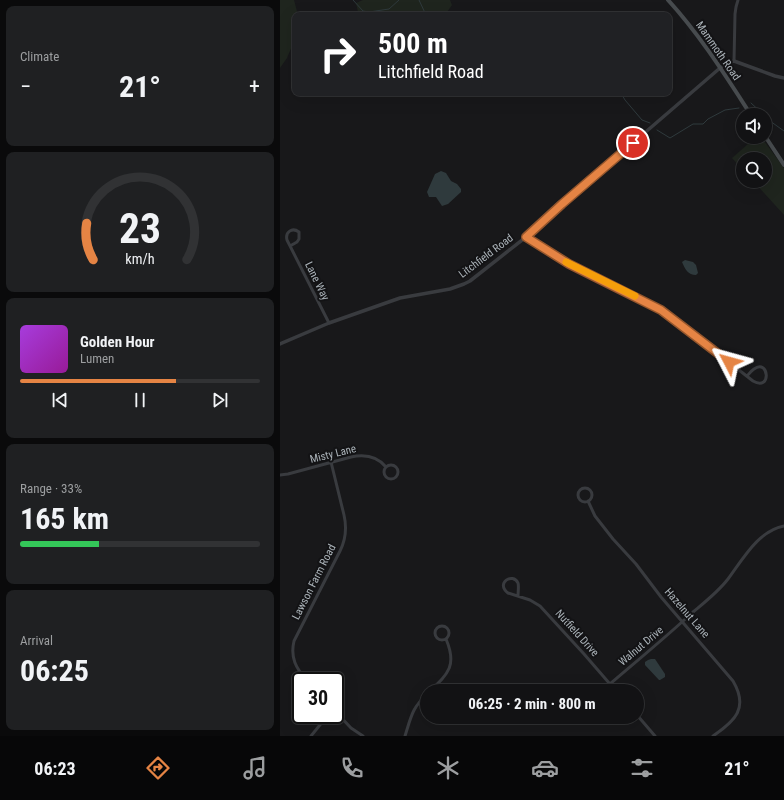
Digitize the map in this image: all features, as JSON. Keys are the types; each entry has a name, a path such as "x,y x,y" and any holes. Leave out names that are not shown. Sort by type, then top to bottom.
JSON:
{"main road":[{"name":"Mammoth Road","path":"668,0 681,14 746,108"},
{"path":"770,144 784,165"}],"street":[{"path":"738,0 735,14 734,61 784,78"},
{"name":"Litchfield Road","path":"280,344 328,323 400,298 450,289 470,281 526,237 562,204 720,68 727,63 734,61"},
{"path":"290,230 295,230 299,232 300,238 297,242 290,246 286,236 290,230"},
{"path":"526,237 569,264 661,310 712,348 747,376 755,382 763,382 766,378 765,371 758,367 753,369 747,376"},
{"name":"Lane Way","path":"290,246 328,323"},
{"name":"Misty Lane","path":"280,475 356,456 366,455 376,458 386,467"},
{"name":"Lawson Farm Road","path":"299,672 296,666 293,651 294,640 344,544 346,533 346,522 331,462"},
{"name":"Misty Lane","path":"390,465 397,467 398,474 396,478 391,480 387,478 384,474 386,467 390,465"},
{"name":"Hazelnut Lane","path":"590,488 593,496 588,501 583,502 579,498 578,494 580,489 590,488"},
{"name":"Hazelnut Lane","path":"588,501 598,520 613,539 636,564 654,588 733,680 739,692 740,705 738,712 730,724 713,736"},
{"name":"Walnut Drive","path":"610,684 721,588 762,537 776,528 784,526"},
{"name":"Nutfield Drive","path":"518,596 518,585 516,581 512,578 506,580 503,584 504,589 508,593 530,600 540,606 610,684"},
{"path":"437,684 443,678 451,665 450,651 446,639 449,633 447,628 438,626 434,632 436,636 439,639 446,639"},
{"path":"405,736 415,708 420,700"},
{"path":"344,721 351,728 363,736"},
{"path":"644,723 655,736"},
{"path":"311,736 321,724"}],"shaded area":[{"path":"280,0 294,0 297,12 292,12 292,46 287,58 280,68"},
{"path":"363,0 450,0 452,5 447,12 358,12 356,3"},
{"path":"748,144 766,144 784,168 784,215 759,188 772,188 772,152 739,152"},
{"path":"736,154 736,162 732,158"},
{"path":"441,171 446,173 451,181 457,184 461,189 461,192 448,204 442,206 436,197 429,197 427,192 435,174"},
{"path":"685,260 693,262 696,265 698,273 696,275 689,273 686,269 682,262"},
{"path":"655,659 665,674 665,677 660,680 645,665 645,662"}],"waterway":[{"path":"353,0 363,11 369,12 389,9 399,0"},
{"path":"419,0 425,12"},
{"path":"623,96 642,120 650,123"},
{"path":"751,103 756,108"},
{"path":"657,130 670,138 693,124 703,124 708,119 725,110 736,108"},
{"path":"772,122 784,131"}],"slow traffic":[{"path":"566,262 635,296"}],"route":[{"path":"633,143 526,237 569,264 661,310 729,362"}]}
